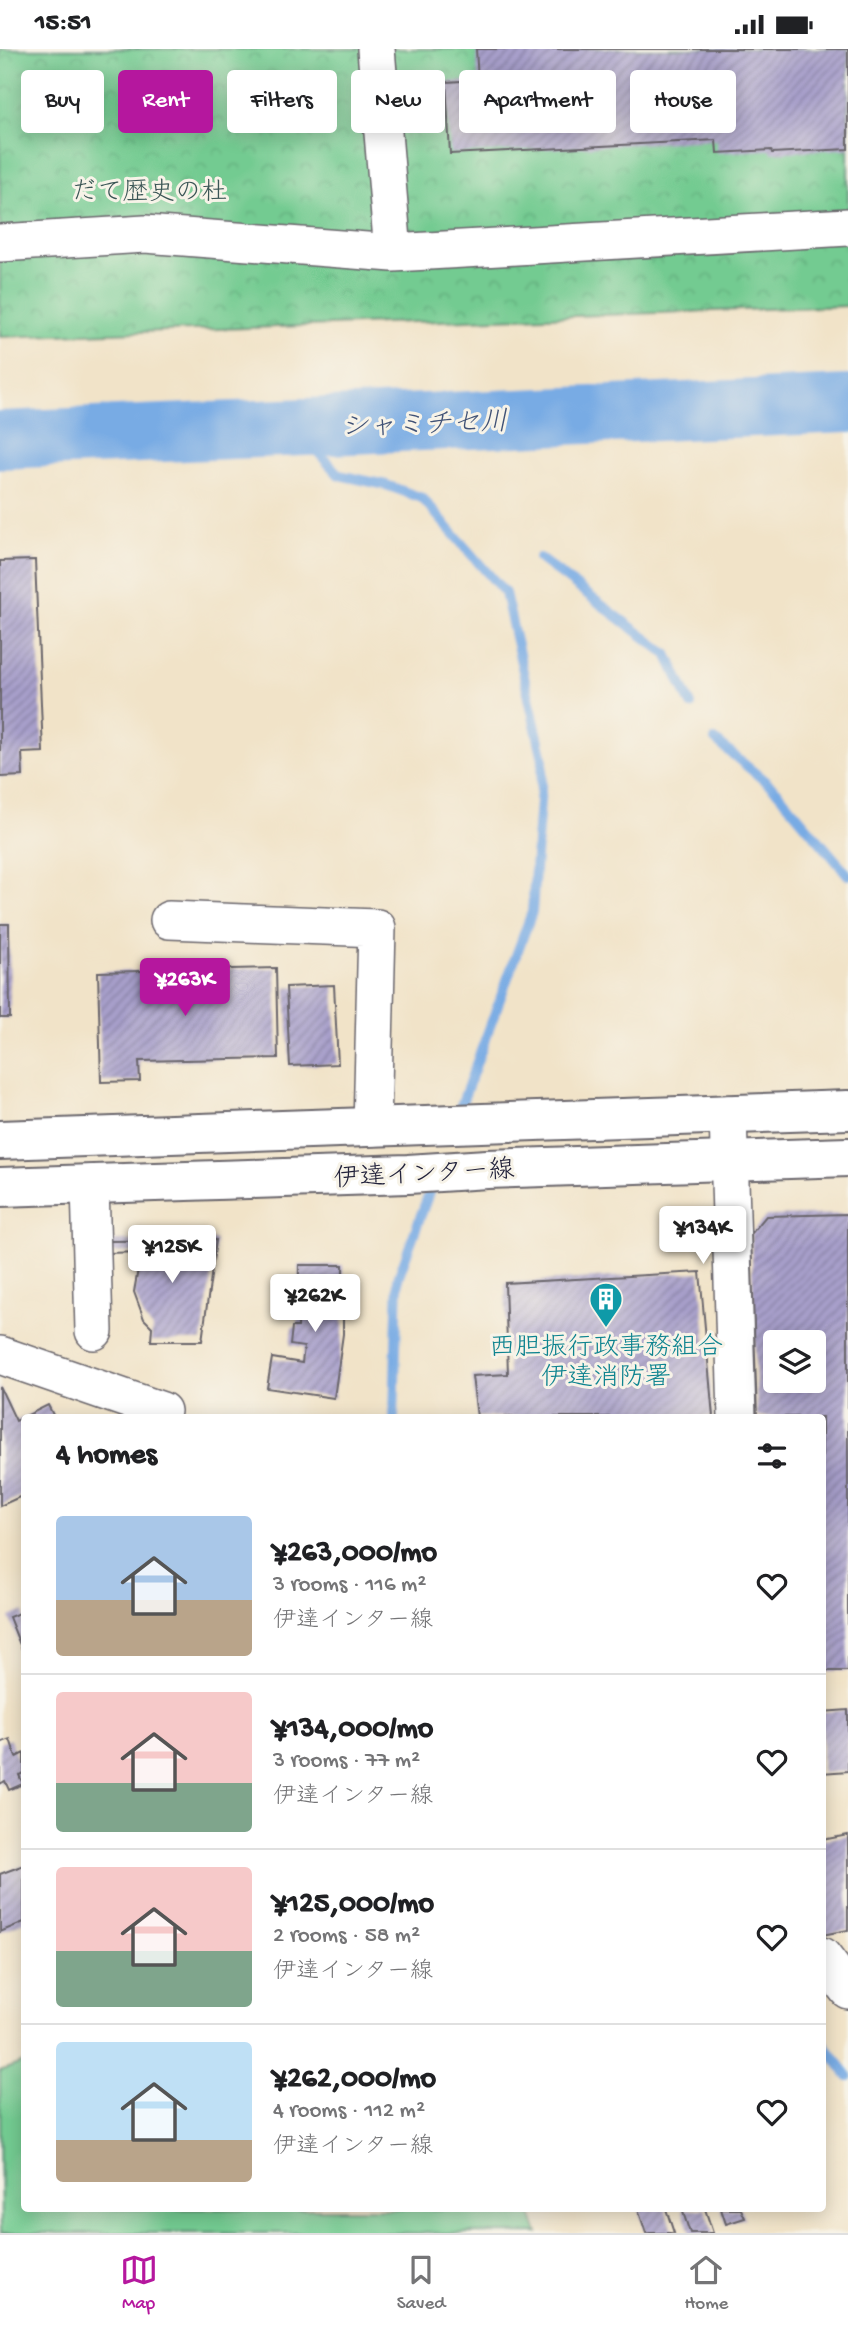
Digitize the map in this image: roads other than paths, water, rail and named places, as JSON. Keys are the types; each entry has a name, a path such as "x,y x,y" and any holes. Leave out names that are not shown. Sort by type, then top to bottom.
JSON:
{"main road":[{"name":"伊達インター線","path":"0,1140 848,1111"},
{"name":"伊達インター線","path":"0,1187 848,1157"}],"street":[{"path":"376,49 393,253"},
{"path":"0,243 145,234 393,253 848,227"},
{"path":"169,920 377,928 372,1127"},
{"path":"728,1114 737,1414"},
{"path":"90,1184 94,1331"},
{"path":"0,1355 162,1411"},
{"path":"826,1961 848,1990"}],"waterway":[{"name":"シャミチセ川","path":"0,440 848,404"},
{"path":"295,427 339,475 386,485 422,498 505,593 543,759 532,912 457,1116"},
{"path":"539,558 667,654 691,705"},
{"path":"715,740 777,791 848,875"},
{"path":"394,1414 398,1278 434,1179"},
{"path":"826,2046 848,2076"}],"place":[{"name":"西胆振行政事務組合 伊達消防署","path":"606,1329"}],"park label":[{"name":"だて歴史の杜","path":"149,190"}]}
